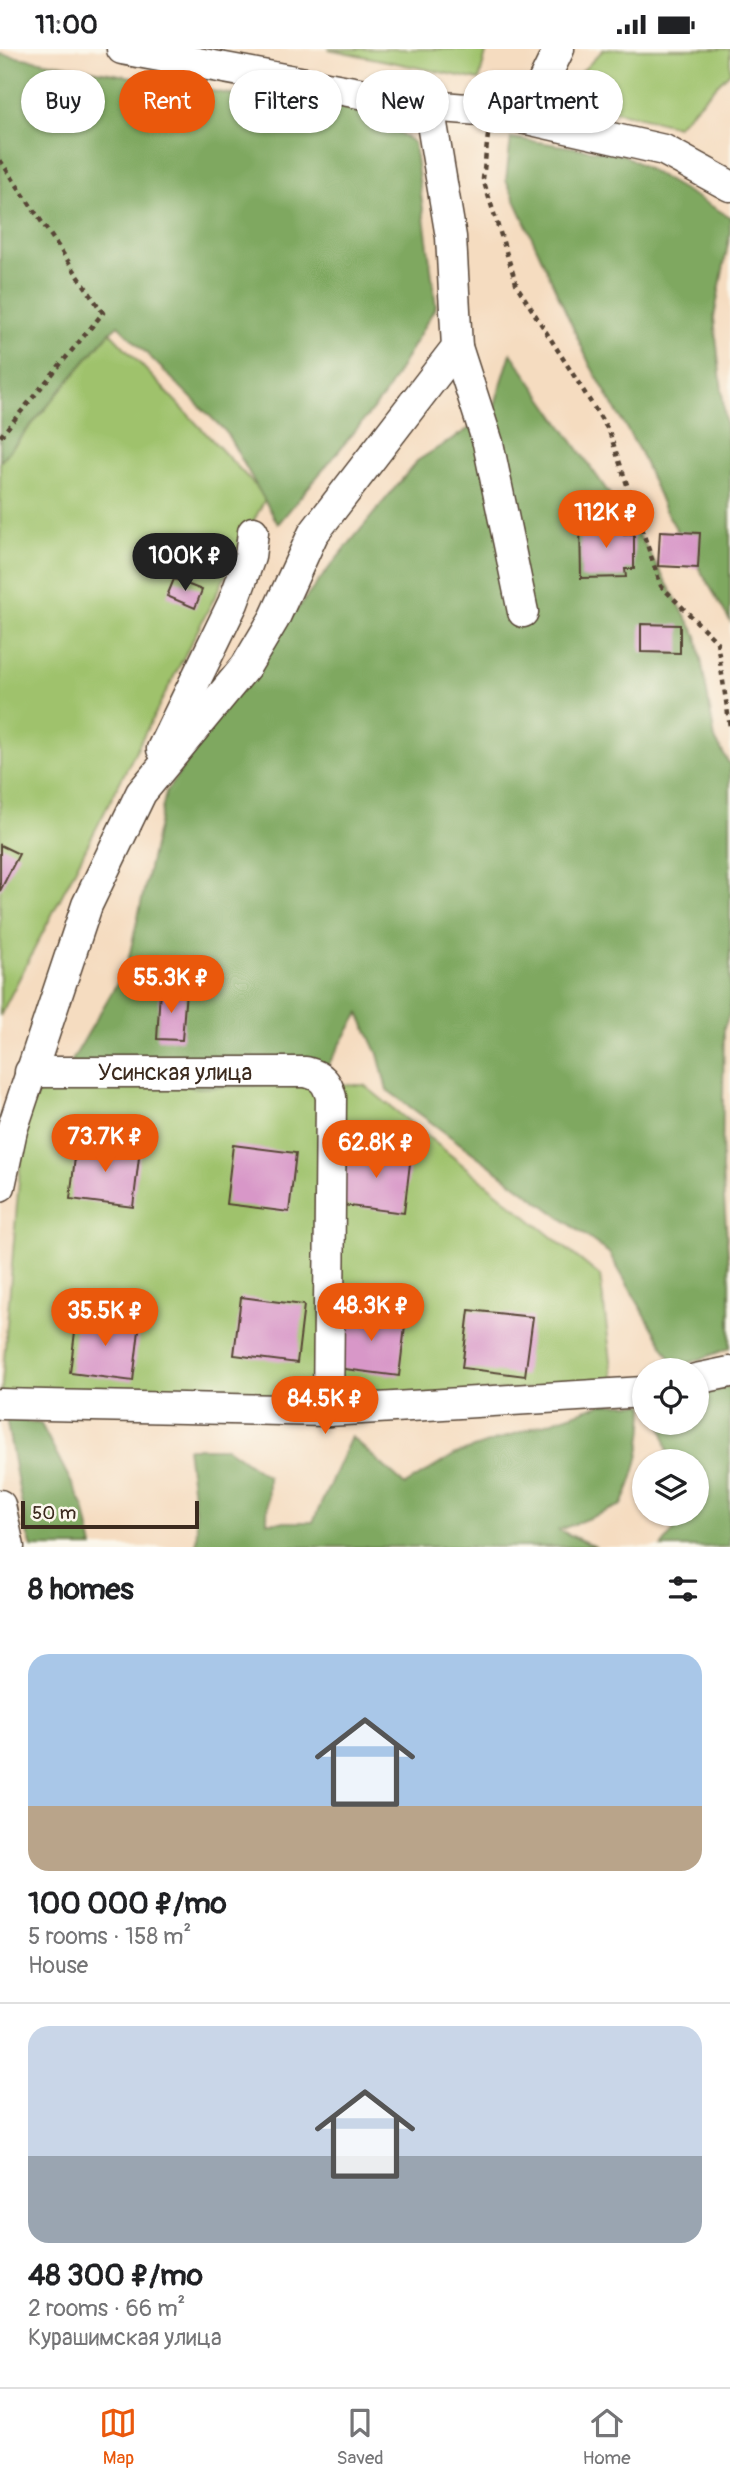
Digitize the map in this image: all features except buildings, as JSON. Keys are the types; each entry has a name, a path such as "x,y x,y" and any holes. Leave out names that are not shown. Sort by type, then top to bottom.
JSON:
{"street":[{"path":"122,49 356,92"},
{"path":"549,70 559,49"},
{"path":"434,133 451,237 457,348 488,443 523,612"},
{"path":"588,133 664,150 730,186"},
{"path":"141,793 246,666 274,619 313,534 457,348"},
{"path":"0,1186 12,1130 30,1072 88,905 233,603 250,557 253,532"},
{"name":"Усинская улица","path":"30,1072 306,1072 319,1075 327,1083 331,1097 328,1411"},
{"path":"709,1377 730,1372"},
{"path":"0,1404 328,1411 632,1393"},
{"path":"0,1505 9,1547"}],"path":[{"path":"489,133 482,179 517,286 609,431 661,586 717,642 730,727"},
{"path":"0,160 103,313 0,437"}],"green space":[{"path":"328,49 487,49 482,70 463,70 463,77 449,74 449,70 430,70"},
{"path":"604,49 730,49 730,72 677,126 623,113 623,70 583,70"},
{"path":"0,54 92,70 21,70 21,133 105,133 105,72 119,75 119,133 215,133 215,91 229,94 229,133 342,133 342,108 356,109 356,133 400,133 414,143 436,306 384,396 278,524 226,432 118,325 0,462"},
{"path":"511,138 624,155 730,217 730,233 714,318 730,464 730,621 664,508 640,452 590,365 506,180"},
{"path":"110,332 266,497 0,1016 0,462"},
{"path":"511,353 645,545 697,636 715,739 730,765 730,1012 724,1028 722,1170 730,1282 730,1348 703,1358 670,1358 609,1253 387,1090 378,1054 359,1013 321,1077 308,1083 199,1088 69,1066 127,966 166,792 256,662 417,461 492,414"},
{"path":"42,1084 364,1085 600,1276 614,1383 319,1403 1,1396 24,1120"},
{"path":"730,1386 729,1547 661,1547 677,1526 709,1526 709,1449 667,1449 664,1435 709,1435 709,1392"},
{"path":"602,1404 632,1404 632,1435 642,1435 640,1449 632,1449 632,1479 622,1505 559,1530 596,1547 196,1547 197,1527 187,1448 227,1448 268,1477 267,1522 313,1522 351,1437 405,1485 456,1454"},
{"path":"6,1418 41,1424 84,1507 93,1547 32,1547 27,1533"}]}
